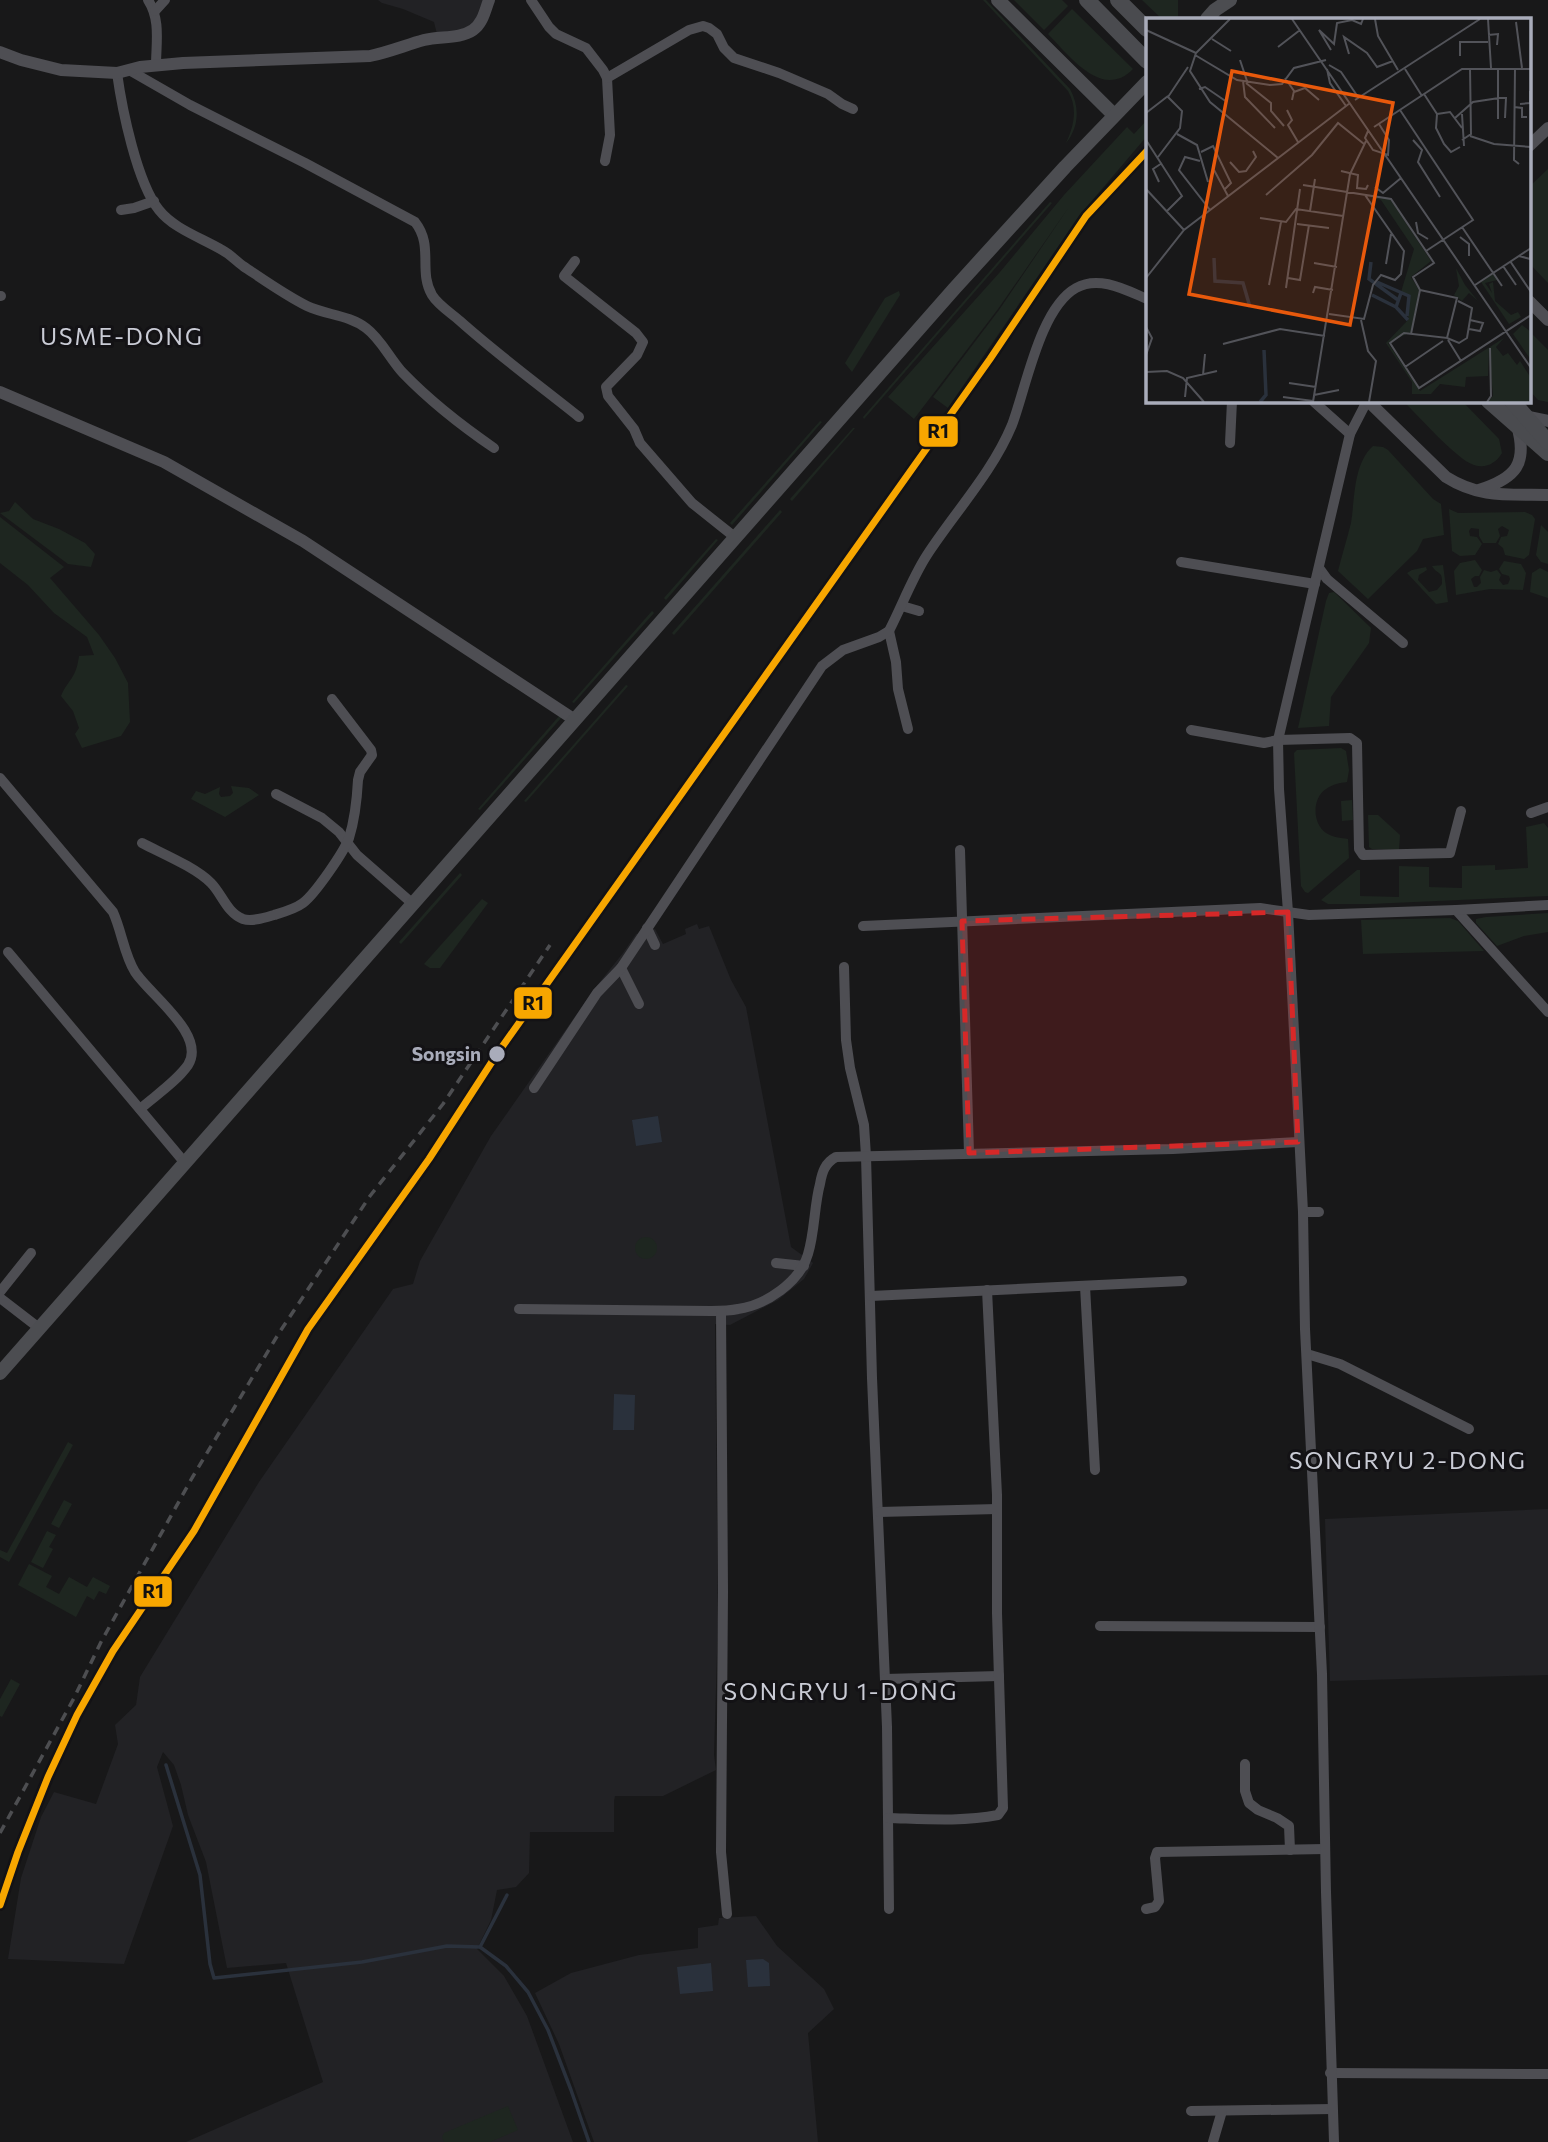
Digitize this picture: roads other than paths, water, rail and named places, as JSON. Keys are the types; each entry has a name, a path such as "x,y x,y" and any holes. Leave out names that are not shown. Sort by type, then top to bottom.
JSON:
{"main road":[{"path":"998,0 1114,115"},
{"path":"1087,0 1146,60"},
{"path":"1118,0 1146,28"},
{"path":"1209,10 1230,0"},
{"path":"0,1373 954,289 1146,83"},
{"path":"1491,402 1521,420 1548,442"},
{"path":"1512,402 1521,420 1548,453"}],"street":[{"path":"148,0 157,20 156,66"},
{"path":"155,11 165,0"},
{"path":"0,52 61,70 123,72 156,66 370,56 427,39 472,31 480,24 489,0"},
{"path":"531,0 549,27 556,34 586,48 607,78 610,135 605,161"},
{"path":"607,78 688,30 703,26 717,34 724,48 734,58 779,73 828,94 853,109"},
{"path":"123,72 121,106 147,188 160,211 176,224 224,251 308,306 351,319 366,328 405,375 456,420 494,448"},
{"path":"123,72 305,163 415,222 423,232 426,274 433,298 482,341 579,417"},
{"path":"1530,145 1548,128"},
{"path":"121,211 154,201"},
{"path":"575,261 564,276 636,332 643,342 638,355 606,387 608,396 634,429 640,443 692,503 736,538"},
{"path":"534,1088 597,993 621,968 822,666 842,650 890,631 926,557 997,455 1012,425 1046,324 1060,300 1075,288 1097,283 1115,285 1146,299"},
{"path":"1530,302 1548,320"},
{"path":"0,392 164,462 303,541 575,720"},
{"path":"1230,443 1232,402"},
{"path":"1314,402 1350,434"},
{"path":"1334,2142 1320,1627 1303,1212 1278,740 1350,434 1367,402"},
{"path":"1369,402 1446,477 1475,492 1485,494 1548,495"},
{"path":"1475,492 1494,485 1518,466 1522,444 1521,420 1548,421"},
{"path":"1181,562 1315,584"},
{"path":"1319,568 1327,579 1402,643"},
{"path":"902,606 919,611"},
{"path":"890,631 898,690 908,729"},
{"path":"142,843 202,876 213,885 237,916 246,920 286,912 303,903 313,894 348,842 360,772 372,755 332,699"},
{"path":"1191,730 1264,743 1278,740 1350,738 1357,743 1359,849 1363,855 1450,853 1461,811"},
{"path":"0,778 113,912 127,957 136,973 181,1024 189,1037 192,1051 189,1063 140,1109"},
{"path":"276,794 322,818 348,842 357,855 412,904"},
{"path":"1531,813 1548,807"},
{"path":"960,850 969,1153"},
{"path":"863,926 1260,908 1309,915 1548,905"},
{"path":"1457,910 1548,1012"},
{"path":"647,928 655,945"},
{"path":"8,952 185,1163"},
{"path":"844,967 849,1068 864,1125 866,1156 885,1679 889,1909"},
{"path":"621,968 639,1004"},
{"path":"519,1309 721,1311 740,1309 766,1299 785,1287 804,1266 809,1251 819,1186 828,1162 836,1157 1173,1149 1298,1142"},
{"path":"1303,1212 1319,1212"},
{"path":"31,1253 0,1295 39,1328"},
{"path":"776,1263 804,1266"},
{"path":"871,1296 1182,1281"},
{"path":"1085,1286 1095,1470"},
{"path":"888,1818 941,1820 986,1817 999,1815 1003,1808 998,1509 987,1290"},
{"path":"721,1311 717,1762 727,1914"},
{"path":"1307,1354 1340,1364 1469,1429"},
{"path":"879,1511 998,1509"},
{"path":"1100,1626 1320,1627"},
{"path":"885,1679 999,1676"},
{"path":"1245,1765 1245,1791 1250,1803 1289,1826 1290,1850"},
{"path":"1146,1909 1156,1907 1159,1902 1155,1858 1157,1852 1325,1849"},
{"path":"1331,2073 1548,2074"},
{"path":"1191,2111 1332,2109"},
{"path":"1213,2142 1222,2110"}],"waterway":[{"path":"166,1765 200,1875 214,1978 362,1962 447,1946 480,1947 506,1966 528,1992 548,2030 589,2142"},
{"path":"480,1947 507,1895"}],"railway":[{"path":"0,1833 192,1478 279,1333 370,1196 443,1104 550,945"}],"place":[{"name":"Songsin","path":"497,1054"}],"district":[{"name":"USME-DONG","path":"122,337"},
{"name":"SONGRYU 2-DONG","path":"1408,1461"},
{"name":"SONGRYU 1-DONG","path":"841,1692"}]}
